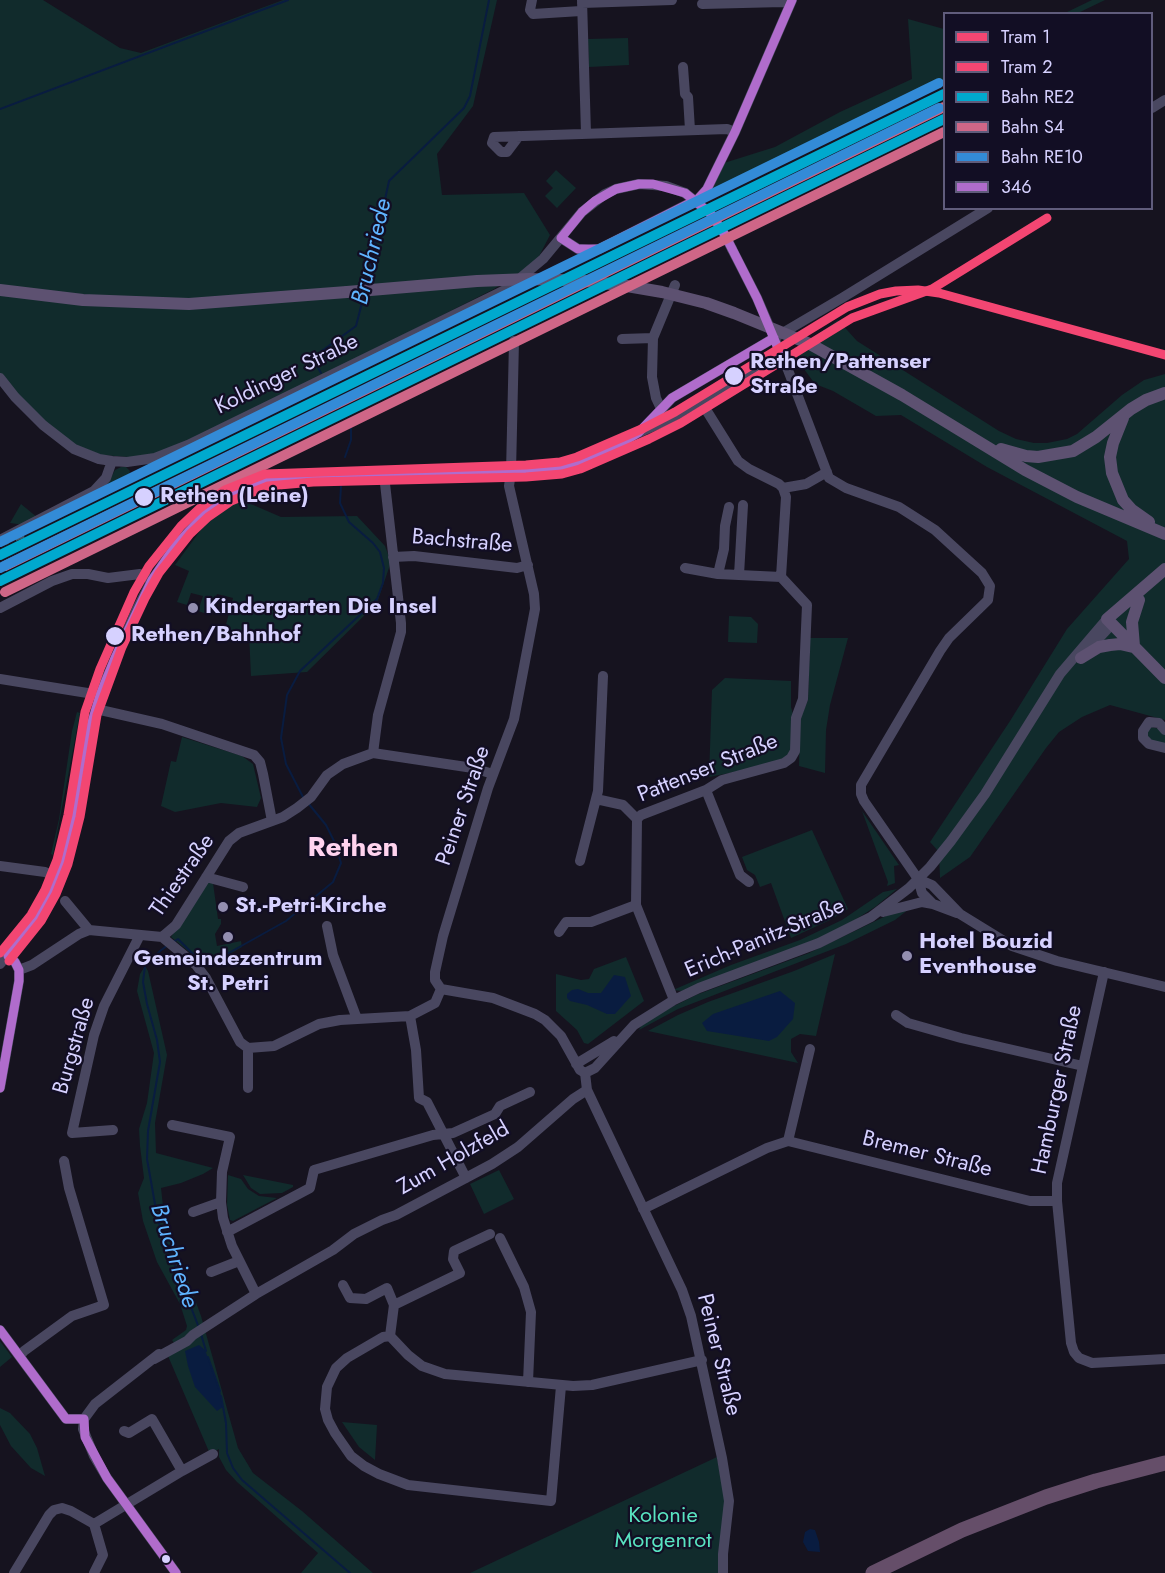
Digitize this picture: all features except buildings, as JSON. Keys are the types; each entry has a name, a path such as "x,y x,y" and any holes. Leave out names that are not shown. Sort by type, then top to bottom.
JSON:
{"highway":[{"path":"873,1573 962,1530 1046,1497 1165,1463"},
{"path":"892,1573 1000,1523 1098,1489 1165,1472"}],"main road":[{"path":"0,291 83,300 189,304 529,279 586,281 663,292 706,303 810,344 866,374 1025,470 1077,497 1165,533"},
{"path":"969,436 1026,456 1050,456 1073,451 1146,400 1165,393"},
{"path":"1124,417 1113,442 1110,457 1116,487 1132,510 1165,533"},
{"name":"Erich-Panitz-Straße","path":"1110,621 1165,569"},
{"name":"Erich-Panitz-Straße","path":"1110,621 1165,579"},
{"path":"1134,647 1132,622 1139,600"},
{"path":"1110,621 1165,678"},
{"path":"1081,658 1099,647 1120,644 1134,647"}],"street":[{"path":"532,0 530,10 533,14 582,5 672,0"},
{"path":"561,238 578,249 598,249 698,199 707,189 735,132 791,2 702,4"},
{"path":"582,5 586,134"},
{"path":"683,67 690,130"},
{"path":"519,136 727,129 735,132"},
{"name":"Koldinger Straße","path":"0,378 29,411 62,440 87,455 127,462 148,459 188,445 490,298 531,271 582,212 595,201 616,189 639,184 653,184 685,194 711,214 725,235 758,298 799,396 826,470"},
{"path":"638,434 672,398 985,210"},
{"path":"668,420 654,392 653,338 675,285"},
{"path":"622,339 653,338"},
{"name":"Peiner Straße","path":"441,989 435,980 438,954 493,774 514,719 535,609 528,565 510,491 514,341"},
{"path":"0,1088 20,970 15,962 4,960 47,902 58,878 71,835 90,729 100,695 115,658 152,580 176,545 208,511 232,493 271,480 550,470 581,464 668,420 780,353"},
{"path":"685,568 718,574 781,577 786,497 783,488 738,461 700,400"},
{"path":"0,540 94,491 106,478 112,461"},
{"path":"783,488 806,484 826,470 830,480 899,507 934,530 988,580 990,593 988,600 949,638 940,651 861,785 864,801 918,879 922,893 933,904"},
{"path":"373,753 378,715 401,632 384,475"},
{"path":"739,575 743,505"},
{"path":"718,574 724,549 729,507"},
{"name":"Bachstraße","path":"393,557 414,556 517,568 528,565"},
{"path":"0,608 52,581 72,574 108,578 140,574 152,580"},
{"name":"Pattenser Straße","path":"674,1000 636,904 637,819 641,815 706,790 722,780 791,759 795,751 796,718 803,699 807,604 781,577"},
{"name":"Erich-Panitz-Straße","path":"1045,700 1110,621"},
{"name":"Erich-Panitz-Straße","path":"585,1073 595,1068 634,1025 674,1000 699,988 819,943 871,917 918,879 951,841 985,794 1060,674 1075,654 1110,621"},
{"path":"579,861 599,781 603,676"},
{"path":"0,680 100,695"},
{"path":"96,709 162,724 254,755 260,762 272,821"},
{"path":"1165,730 1159,723 1149,722 1143,731 1143,738 1149,744 1165,748"},
{"name":"Thiestraße","path":"167,942 229,841 239,834 283,817 308,801 327,775 343,764 373,753 473,768 493,774"},
{"path":"706,790 740,875 749,882"},
{"path":"596,799 623,805 637,819"},
{"path":"0,866 45,872 58,878"},
{"path":"207,877 243,887"},
{"path":"918,879 932,885 960,914 993,936 1032,954 1165,987"},
{"path":"65,901 89,930"},
{"path":"871,917 912,903 933,904 960,914"},
{"path":"559,932 566,922 591,922 636,904"},
{"path":"327,926 333,955 357,1019"},
{"path":"20,970 89,930 140,935 167,942 196,964 206,978 240,1042 248,1048 274,1046 319,1024 410,1016 435,1003 441,989 493,998 535,1014 554,1027 580,1070 585,1073"},
{"name":"Burgstraße","path":"113,1130 72,1133 100,1016 140,935"},
{"name":"Hamburger Straße","path":"1104,972 1057,1183 1071,1343 1079,1358 1092,1364 1165,1359"},
{"path":"896,1015 908,1023 961,1038 1083,1066"},
{"path":"410,1016 416,1050 418,1098 427,1102 466,1178"},
{"name":"Erich-Panitz-Straße","path":"576,1064 623,1036"},
{"path":"248,1048 248,1088"},
{"path":"643,1209 767,1148 788,1141 810,1049"},
{"name":"Peiner Straße","path":"585,1073 587,1090 682,1290 691,1317 702,1360 729,1501 723,1573"},
{"name":"Zum Holzfeld","path":"84,1419 95,1404 179,1340 210,1325 256,1294 333,1250 364,1229 466,1178 518,1147 573,1099 587,1090"},
{"path":"227,1232 310,1188 314,1170 433,1135 453,1133 495,1114 500,1106 530,1092"},
{"path":"172,1125 230,1137 222,1172 221,1202 227,1232 239,1262 256,1294"},
{"name":"Bremer Straße","path":"788,1141 1030,1201 1057,1201"},
{"path":"20,1356 72,1316 104,1305 69,1188 64,1161"},
{"path":"193,1212 221,1202"},
{"path":"394,1305 460,1273 453,1259 454,1251 495,1236 524,1287 531,1312 528,1382"},
{"path":"211,1272 239,1262"},
{"path":"343,1285 350,1298 366,1299 387,1288 394,1305 390,1336"},
{"path":"0,1330 66,1419 84,1419 85,1437 106,1478 177,1573"},
{"path":"390,1336 383,1337 347,1358 336,1368 327,1387 325,1409 339,1440 351,1456 379,1474 419,1488 551,1501 561,1386"},
{"path":"390,1336 408,1355 434,1371 561,1386 592,1385 702,1360"},
{"path":"124,1431 129,1433 152,1419 182,1471"},
{"path":"94,1524 213,1454"},
{"path":"14,1573 49,1515 54,1510 62,1508 94,1524 103,1555 94,1573"}],"green space":[{"path":"0,0 43,0 120,48 141,53 283,0 497,0 473,106 437,154 442,195 524,193 550,235 536,262 494,289 205,435 142,458 101,455 78,446 46,424 17,395 0,373"},
{"path":"1092,0 1105,0 1080,12 1067,12"},
{"path":"908,19 943,29 943,82 708,200 724,163 775,147 840,112 912,79"},
{"path":"628,38 629,65 589,67 588,39"},
{"path":"556,170 576,188 557,208 545,196 553,188 546,181"},
{"path":"838,320 857,341 999,431 1016,439 1034,443 1067,439 1077,434 1122,395 1144,380 1165,374 1165,720 1110,705 1082,717 1059,732 970,857 940,878 939,852 930,842 1010,721 1067,629 1129,559 1127,541 987,467 901,415 876,416 833,391 815,384 801,365 797,354 810,340"},
{"path":"126,467 130,471 129,474 100,493 115,470"},
{"path":"237,498 281,517 357,516 385,546 391,562 377,603 307,672 251,676 249,633 223,636 233,598 217,594 210,615 198,611 203,596 191,593 187,605 177,602 189,571 175,565 211,516"},
{"path":"21,504 38,518 25,525 10,523"},
{"path":"729,616 751,617 758,624 757,643 728,642"},
{"path":"810,638 848,638 830,705 826,730 825,773 799,766 800,719 808,700"},
{"path":"725,678 791,681 794,751 781,763 709,777 712,690"},
{"path":"77,712 80,713 53,855 51,854"},
{"path":"1146,726 1165,730 1165,748 1149,744"},
{"path":"182,737 242,756 253,764 261,798 257,807 221,803 175,812 161,806 171,761 176,762"},
{"path":"862,811 899,865 894,866 895,883 887,886 888,882"},
{"path":"812,830 848,909 791,938 771,883 760,887 755,875 747,870 742,857"},
{"path":"206,883 213,883 218,919 221,919 221,924 215,934 217,946 241,941 242,947 216,962 206,964 171,937"},
{"path":"897,889 847,925 822,937 682,991 673,990 731,965 800,940 842,920 883,892"},
{"path":"909,909 895,920 846,944 678,1009 639,1030 641,1026 660,1013 696,995 809,953 890,914"},
{"path":"835,954 816,1036 800,1034 791,1039 791,1052 798,1063 648,1031 708,1002"},
{"path":"626,957 644,1001 588,1044 584,1043 577,1030 556,1011 556,974 581,980 589,979 594,969"},
{"path":"145,966 167,1055 155,1123 156,1153 213,1168 181,1183 161,1188 164,1215 201,1316 238,1448 253,1473 302,1511 373,1573 301,1573 318,1553 237,1482 226,1470 219,1457 219,1449 210,1454 168,1356 174,1343 172,1340 186,1330 187,1326 180,1304 157,1262 143,1221 138,1193 144,1178 139,1129 147,1103 154,1053 137,991 140,974"},
{"path":"499,1170 514,1199 484,1214 470,1184"},
{"path":"228,1175 241,1179 248,1189 259,1196 277,1198 233,1221 230,1220 227,1205"},
{"path":"243,1175 293,1185 293,1187 282,1193 260,1194 251,1188"},
{"path":"0,1341 12,1357 0,1367"},
{"path":"0,1408 10,1413 30,1434 37,1448 45,1476 31,1468 11,1446 0,1425"},
{"path":"342,1422 377,1425 375,1460 359,1447"},
{"name":"Kolonie Morgenrot","path":"717,1457 725,1500 720,1573 470,1573"}],"water":[{"path":"614,975 625,977 631,996 615,1014 607,1014 567,998 567,994 578,989 588,993 601,993"},
{"path":"780,991 795,1003 793,1019 777,1037 769,1041 707,1031 702,1023 713,1014"},
{"name":"Bruchriede","path":"199,1345 205,1350 220,1390 223,1407 217,1411 195,1387 188,1366 185,1351"},
{"path":"810,1529 815,1530 820,1552 808,1551 803,1542 805,1532"}],"waterway":[{"path":"0,109 288,0"},
{"name":"Bruchriede","path":"366,287 389,181 464,108 470,96 489,0"},
{"name":"Bruchriede","path":"321,373 316,364 319,353 356,326 364,295"},
{"name":"Bruchriede","path":"345,457 351,440 351,424"},
{"name":"Bruchriede","path":"304,799 286,764 281,738 287,695 300,671 377,599 383,583 384,568 380,552 349,522 340,503 341,486"},
{"name":"Bruchriede","path":"173,942 178,939 193,954 207,961 218,959 286,921 333,882 341,863 335,843 326,825 308,803"},
{"name":"Bruchriede","path":"168,945 145,966 143,982 160,1062 148,1131 147,1159 158,1221 199,1328"},
{"name":"Bruchriede","path":"201,1334 206,1351"},
{"name":"Bruchriede","path":"208,1357 220,1391"},
{"name":"Bruchriede","path":"221,1396 226,1423 227,1453 233,1468 242,1480 350,1573"}],"railway":[{"path":"0,546 29,535"}],"tram line":[{"name":"2","path":"9,961 41,921 56,894 68,864 80,817 97,715 122,647 159,573 190,534 208,517 231,501 268,486 313,482 526,477 562,474 580,469 681,423 852,318 932,289 1047,218"},
{"name":"1","path":"0,953 31,915 45,890 57,860 68,815 85,712 100,669 134,592 149,566 181,526 200,508 225,490 265,474 526,465 560,462 577,457 675,412 847,307 880,294 896,291 918,290 939,293 1165,355"}],"rail line":[{"name":"RE10","path":"0,542 939,83"},
{"name":"RE2","path":"0,555 943,94"},
{"name":"S4","path":"5,566 943,107"},
{"name":"RE10","path":"0,568 939,108"},
{"name":"RE2","path":"0,581 943,119"},
{"name":"S4","path":"5,592 943,132"}],"transit line":[{"name":"346","path":"561,238 578,249 599,249 698,199 707,189 735,132 792,0"},
{"name":"346","path":"561,238 582,212 595,201 616,189 639,184 653,184 685,193 711,214 725,235 757,298 780,353"},
{"name":"346","path":"8,956 47,902 64,863 90,729 100,695 115,658 152,580 176,545 208,511 232,493 271,480 455,472 525,472 581,464 638,433 672,398 774,338"},
{"name":"346","path":"0,1088 19,981 19,970 8,956"},
{"name":"346","path":"0,1330 66,1419 84,1419"},
{"name":"346","path":"84,1419 85,1437 107,1478 176,1573"}],"place":[{"name":"Rethen/Pattenser Straße","path":"734,376"},
{"name":"Rethen (Leine)","path":"144,497"},
{"name":"Kindergarten Die Insel","path":"193,608"},
{"name":"Rethen/Bahnhof","path":"115,636"},
{"name":"St.-Petri-Kirche","path":"223,907"},
{"name":"Gemeindezentrum St. Petri","path":"228,937"},
{"name":"Hotel Bouzid Eventhouse","path":"907,956"}],"district":[{"name":"Rethen","path":"353,849"}]}
